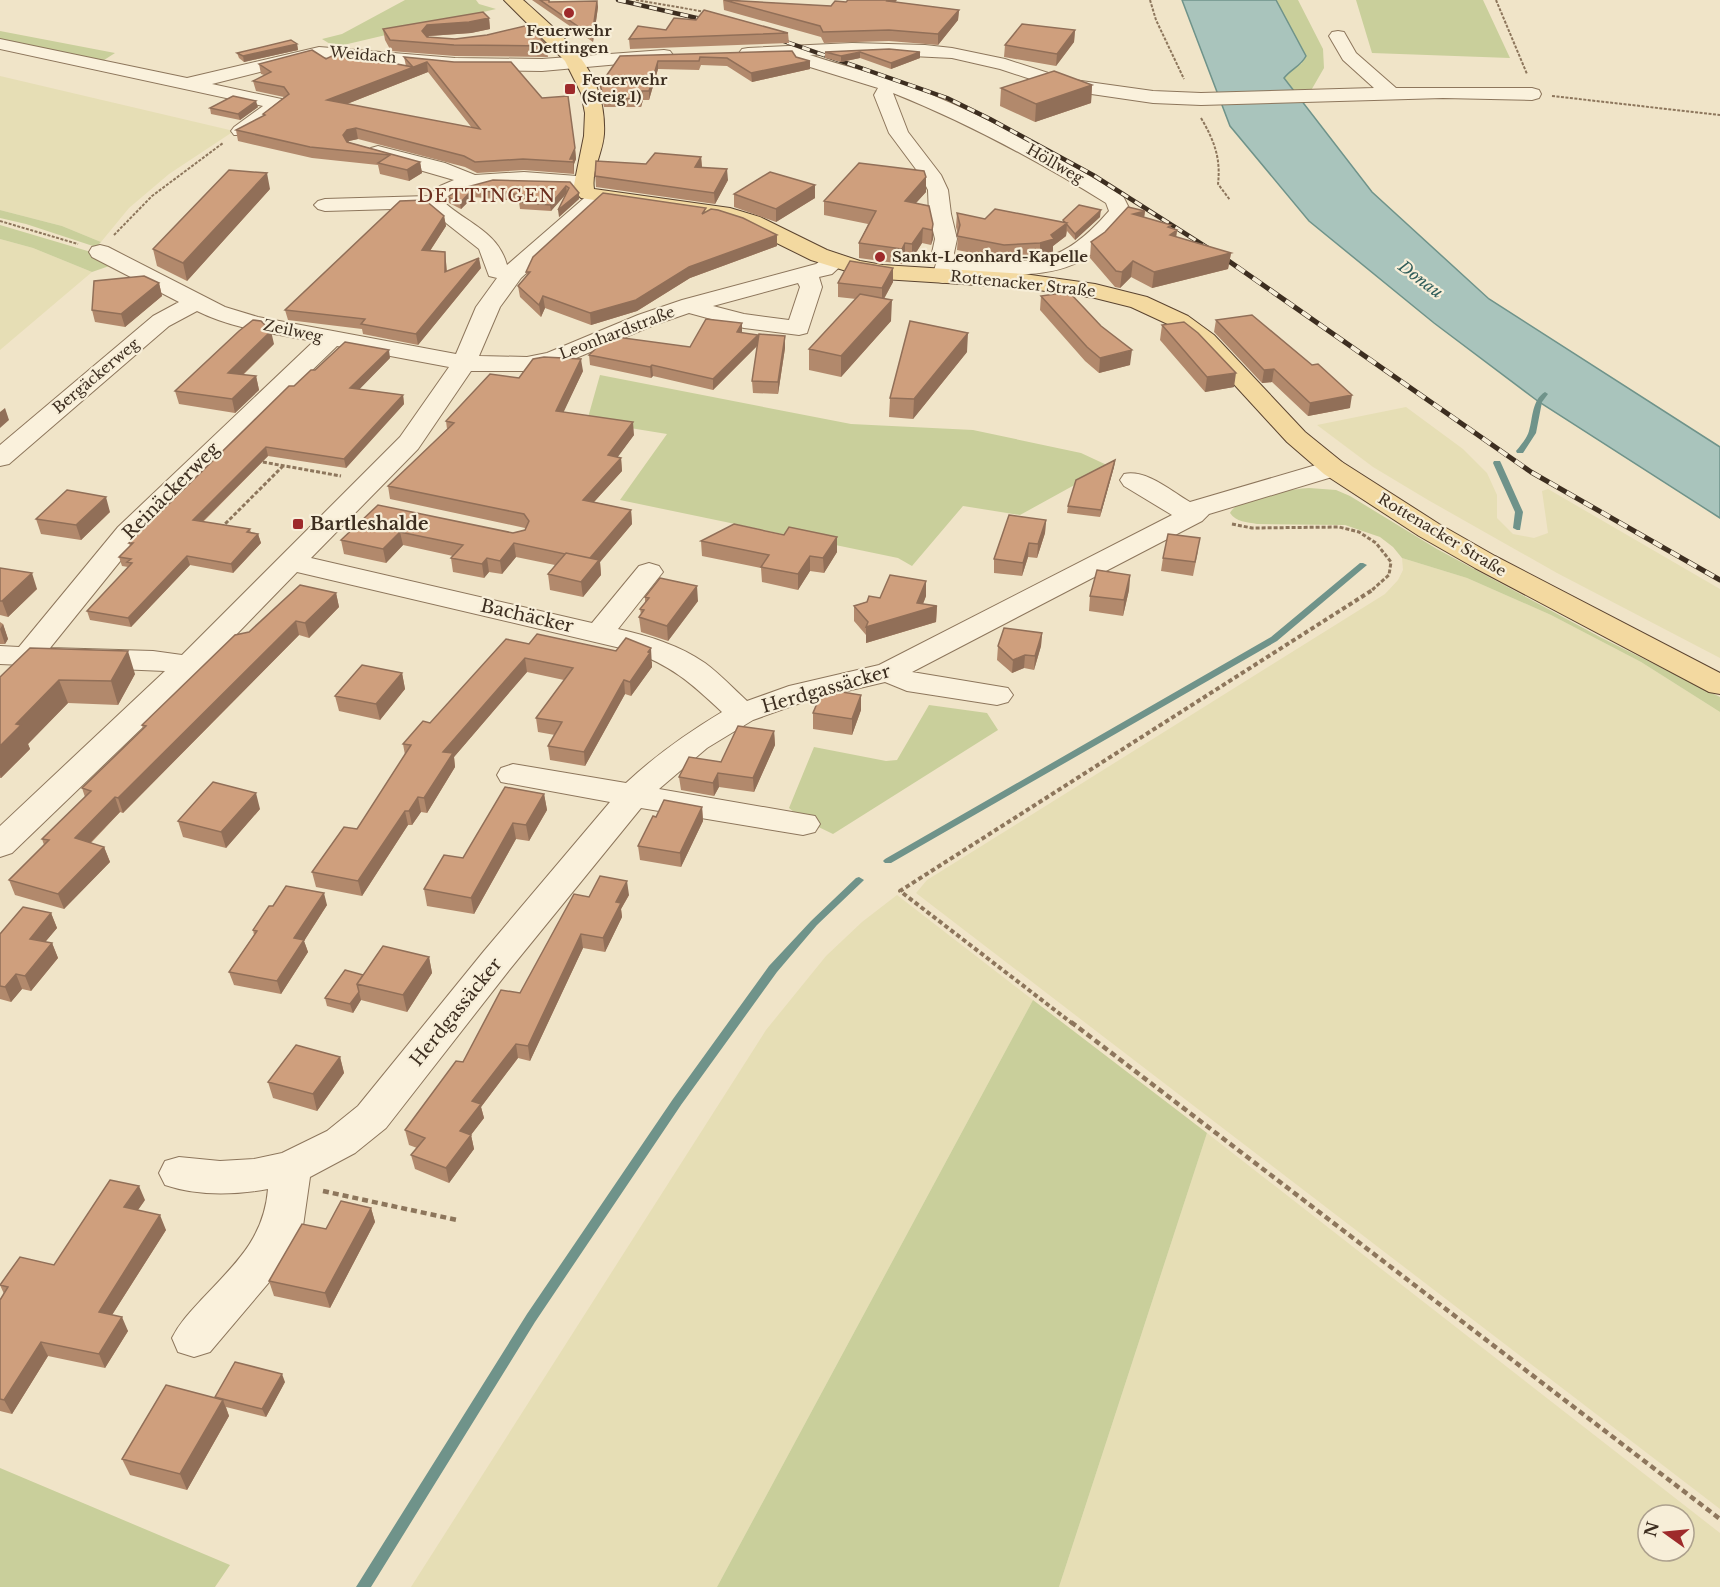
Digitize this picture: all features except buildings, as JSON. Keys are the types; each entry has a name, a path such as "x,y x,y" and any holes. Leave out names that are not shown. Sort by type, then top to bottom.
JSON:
{"main road":[{"path":"513,0 563,44 578,63 588,85 593,106 594,136 590,189"},
{"name":"Rottenacker Straße","path":"590,189 722,213 752,222 835,261 883,272 945,270 1095,291 1139,302 1180,321 1206,340 1281,422 1333,468 1429,530 1485,562 1720,685"}],"street":[{"path":"518,30 541,25"},
{"path":"781,33 832,49"},
{"path":"1338,36 1349,56 1384,94"},
{"name":"Weidach","path":"0,44 279,104 241,131"},
{"name":"Höllweg","path":"733,54 889,48 952,53 1005,65 1064,84 1153,97 1195,99 1532,88"},
{"name":"Weidach","path":"187,84 319,52 455,64 562,65 578,63"},
{"name":"Höllweg","path":"790,53 888,86 1001,134 1055,163 1116,201 1120,212 1100,235 1082,250 1062,259 1027,267 945,270"},
{"path":"578,63 620,57 687,55"},
{"path":"888,86 883,95 899,133 931,175 938,190 940,214 946,239 943,253 945,270"},
{"path":"357,147 403,161 458,173 471,181"},
{"path":"325,205 433,202 447,190 471,181 493,178 590,189"},
{"path":"0,845 189,666 409,443 464,363 488,307 513,273 590,189"},
{"path":"433,202 440,210 474,234 491,251 497,271 513,273"},
{"name":"Zeilweg","path":"100,252 217,312 254,323 330,339 464,363"},
{"name":"Leonhardstraße","path":"464,363 526,364 553,358 646,320 690,305 824,269 835,261"},
{"path":"690,305 741,321 799,328 802,310 811,287 806,274"},
{"name":"Bergäckerweg","path":"0,458 161,321 196,302"},
{"name":"Reinäckerweg","path":"14,655 128,532 330,339"},
{"name":"Herdgassäcker","path":"179,1173 220,1177 254,1175 289,1178 372,1117 497,960 564,883 632,797 660,769 696,741 742,713 800,693 889,672 1196,511 1333,468"},
{"path":"1133,480 1196,511"},
{"path":"351,501 386,509"},
{"name":"Bachäcker","path":"291,562 639,643 666,653 695,670 742,713"},
{"path":"600,633 649,572"},
{"path":"14,655 153,660 189,666"},
{"path":"889,672 907,682 997,695"},
{"path":"513,775 632,797 803,824"},
{"path":"194,1338 256,1269 280,1231 289,1178"}],"path":[{"path":"636,0 712,14"},
{"path":"1150,0 1156,20 1211,135 1221,162 1218,184 1230,200"},
{"path":"1496,0 1532,88 1720,115"},
{"path":"0,221 100,252 129,217 179,172 241,131"},
{"path":"209,453 370,482"},
{"path":"292,467 300,458"},
{"path":"218,531 284,465"},
{"path":"1196,511 1238,526 1321,526 1347,529 1371,537 1384,549 1391,562 1389,575 1368,594 900,891 1720,1519"},
{"path":"289,1178 326,1191 457,1220"}],"shaded area":[{"path":"0,76 234,131 169,174 129,208 101,242 62,226 0,210"},
{"path":"0,239 33,248 92,272 0,350"},
{"path":"1406,407 1463,449 1487,473 1497,495 1497,518 1513,534 1534,538 1548,533 1542,491 1548,489 1720,589 1720,658 1557,573 1428,500 1373,467 1317,425"},
{"path":"1402,558 1467,578 1551,615 1641,662 1720,712 1720,1509 916,893 927,880 1385,594 1398,580 1403,570"},
{"path":"897,895 1033,1000 717,1587 411,1587 766,1030 826,956 862,922"},
{"path":"1207,1133 1682,1503 1636,1503 1636,1563 1696,1563 1696,1514 1720,1533 1720,1587 1059,1587"}],"green space":[{"path":"405,0 476,0 479,4 496,9 335,47 322,39 342,34"},
{"path":"1276,0 1298,0 1323,49 1324,68 1309,94 1297,95 1284,78 1291,69 1302,63"},
{"path":"1356,0 1483,0 1510,58 1372,53"},
{"path":"0,31 115,53 101,62 0,39"},
{"path":"0,210 62,226 101,242 96,247 0,218"},
{"path":"0,225 91,252 112,265 92,272 33,248 0,239"},
{"path":"600,375 851,424 973,430 1081,453 1109,466 1020,515 963,506 912,566 898,558 620,500 667,434 587,421"},
{"path":"1309,488 1336,490 1350,496 1437,549 1600,637 1720,697 1720,712 1641,662 1551,615 1467,578 1402,558 1380,537 1345,525 1257,524 1239,520 1230,513 1243,502 1254,498"},
{"path":"929,705 987,713 998,730 833,834 804,820 789,808 814,747 886,761 897,760"},
{"path":"1033,1000 1207,1133 1059,1587 717,1587"},
{"path":"0,1468 230,1565 215,1587 0,1587"}],"water":[{"name":"Donau","path":"1182,0 1276,0 1306,56 1284,78 1372,192 1489,299 1720,447 1720,518 1539,402 1434,323 1309,221 1230,126"}],"waterway":[{"path":"1520,451 1532,433 1539,402 1545,394"},
{"path":"1497,463 1519,512 1517,528"},
{"path":"888,861 1274,639 1363,565"},
{"path":"363,1587 531,1318 677,1102 773,969 814,923 859,880"}],"railway":[{"path":"618,0 714,22"},
{"path":"772,37 947,98 990,119 1093,175 1222,257"},
{"path":"1220,255 1531,472 1720,580"}],"place":[{"name":"Feuerwehr Dettingen","path":"569,13"},
{"name":"Feuerwehr (Steig 1)","path":"570,89"},
{"name":"Sankt-Leonhard-Kapelle","path":"880,257"},
{"name":"Bartleshalde","path":"298,524"}],"district":[{"name":"DETTINGEN","path":"487,196"}]}
